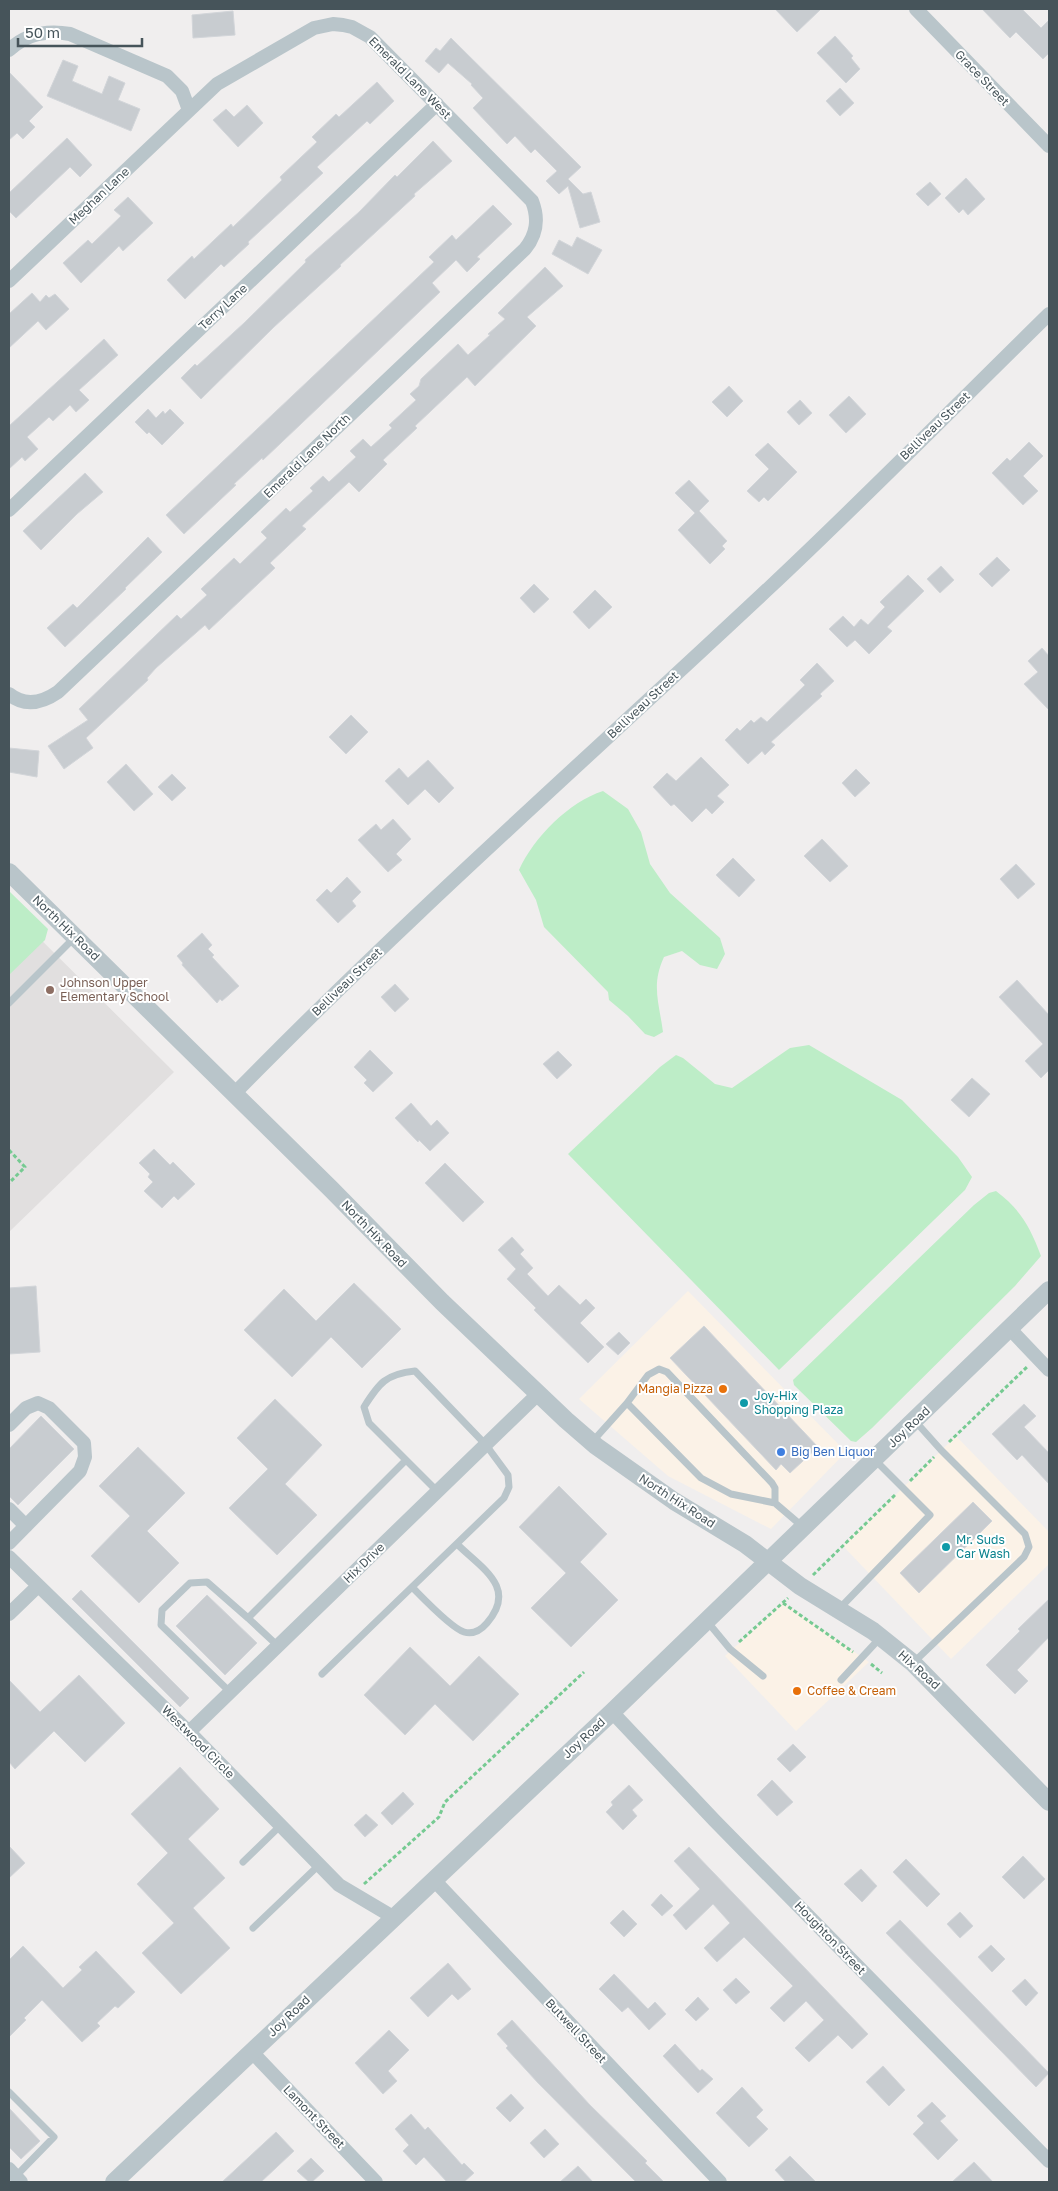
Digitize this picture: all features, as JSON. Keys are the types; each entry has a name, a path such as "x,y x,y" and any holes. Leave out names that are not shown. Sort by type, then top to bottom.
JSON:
{"street":[{"name":"Grace Street","path":"916,9 1049,146"},
{"name":"Emerald Lane West","path":"189,110 217,84 231,74 314,28 333,24 352,27 370,37 532,201 535,209"},
{"path":"9,50 23,39 38,34 54,31 70,34 167,76 182,91 189,110"},
{"name":"Terry Lane","path":"9,510 437,104"},
{"name":"Meghan Lane","path":"9,281 189,110"},
{"name":"Emerald Lane North","path":"9,694 26,702 36,702 47,700 58,692 525,249 535,232 537,223 535,209"},
{"name":"Belliveau Street","path":"234,1094 288,1039 491,844 773,584 1049,314"},
{"name":"North Hix Road","path":"9,872 429,1289 538,1394 592,1442 674,1501 744,1544 768,1562"},
{"name":"Joy Road","path":"114,2182 612,1712 705,1620 875,1460 1049,1290"},
{"path":"1010,1329 1049,1370"},
{"name":"Hix Drive","path":"189,1732 538,1394"},
{"path":"9,1425 26,1408 38,1404 49,1408 84,1443 85,1457 80,1471 9,1543"},
{"path":"9,1509 26,1526"},
{"name":"Westwood Circle","path":"9,1557 189,1732 339,1885 393,1917"},
{"name":"Hix Road","path":"768,1562 800,1586 881,1637 913,1663 1049,1802"},
{"path":"9,1614 38,1586"},
{"name":"Houghton Street","path":"612,1712 714,1820 1049,2162"},
{"name":"Butwell Street","path":"433,1879 720,2182"},
{"name":"Lamont Street","path":"252,2052 376,2182"}],"lane":[{"path":"9,1004 75,937"},
{"path":"592,1442 627,1403 648,1375 659,1369 667,1372 772,1483 776,1488 775,1503"},
{"path":"322,1674 504,1498 509,1487 508,1475 486,1445 415,1371 397,1373 378,1384 364,1406 369,1423 438,1491"},
{"path":"627,1403 701,1478 731,1494 775,1503 804,1528"},
{"path":"913,1663 1024,1557 1029,1547 1025,1534 941,1450 915,1421"},
{"path":"248,1618 406,1460"},
{"path":"838,1610 930,1515 875,1460"},
{"path":"412,1587 463,1632 472,1633 482,1629 498,1606 500,1594 497,1583 456,1544"},
{"path":"230,1692 161,1625 162,1610 190,1583 207,1582 278,1646"},
{"path":"705,1620 730,1649 763,1676"},
{"path":"841,1680 881,1637"},
{"path":"243,1862 282,1825"},
{"path":"253,1928 319,1865"},
{"path":"9,2092 54,2137 15,2176"}],"path":[{"path":"9,1150 25,1167 9,1183"},
{"path":"814,1574 1023,1372"},
{"path":"742,1639 788,1598"},
{"path":"783,1603 854,1652"},
{"path":"363,1885 439,1817 445,1802 584,1672"}],"shaded area":[{"name":"Johnson Upper Elementary School","path":"9,908 174,1072 9,1232"},
{"path":"688,1291 846,1452 771,1529 668,1476 579,1399"},
{"path":"956,1436 1049,1532 1049,1564 951,1659 843,1546"},
{"path":"783,1603 869,1662 796,1731 725,1656"}],"green space":[{"path":"603,791 628,809 641,832 650,864 670,893 720,938 725,954 717,969 700,965 682,951 664,957 657,985 663,1032 654,1037 645,1034 609,1000 608,992 544,927 536,900 519,870 534,845 554,822 578,803"},
{"path":"9,891 48,929 45,940 9,975"},
{"path":"809,1045 902,1100 958,1157 972,1177 965,1190 779,1370 568,1154 660,1067 676,1055 683,1058 715,1084 732,1088 790,1048"},
{"path":"996,1191 1012,1205 1024,1220 1041,1256 1015,1286 872,1428 856,1442 851,1441 794,1385 793,1380 974,1205 989,1193"}],"building":[{"path":"775,9 821,9 797,32"},
{"path":"982,9 1022,9 1041,28 1049,20 1049,53 1043,59 1016,32 1010,38"},
{"path":"233,11 235,35 193,38 192,15"},
{"path":"835,36 853,56 851,58 860,69 846,83 817,53"},
{"path":"451,38 581,167 568,179 583,194 591,192 600,222 580,228 568,186 559,194 546,181 557,171 535,149 531,153 515,136 507,144 473,108 483,98 472,84 448,63 439,73 425,61 436,48 440,51"},
{"path":"63,60 78,66 72,81 102,94 109,76 125,83 118,100 140,109 131,131 47,96"},
{"path":"9,72 43,107 29,121 35,127 23,139 17,133 9,140"},
{"path":"377,82 394,101 370,124 367,121 317,167 323,173 248,242 249,244 224,267 221,264 185,299 167,280 192,256 194,259 231,224 233,227 282,180 280,177 317,142 312,137 336,114 339,117"},
{"path":"840,88 854,103 840,116 826,101"},
{"path":"247,105 263,123 238,147 213,120 226,109 234,117"},
{"path":"67,138 92,165 80,177 70,167 16,218 9,211 9,193"},
{"path":"433,141 452,161 414,194 415,196 274,327 201,399 181,378 244,323 306,262 305,260 359,212 395,175 397,177"},
{"path":"966,178 985,199 968,215 963,209 959,213 945,198"},
{"path":"930,182 941,194 928,206 916,194"},
{"path":"128,197 153,223 123,251 119,246 81,283 63,263 88,240 92,244 121,216 114,210"},
{"path":"493,205 512,224 477,257 480,259 467,272 456,260 432,283 440,292 263,460 262,458 234,484 236,485 184,534 166,515 434,262 429,257 452,235 456,240"},
{"path":"577,237 602,250 588,274 552,254 559,240 572,247"},
{"path":"545,267 563,286 527,317 536,326 475,386 467,377 415,426 417,428 383,460 387,464 359,492 349,482 302,526 306,529 270,563 275,568 209,630 205,625 156,668 147,678 148,680 86,738 93,748 64,769 48,746 88,720 79,709 177,615 181,619 207,595 201,589 234,558 240,564 267,538 261,532 286,508 290,512 313,491 310,488 323,476 329,482 356,457 350,451 363,439 371,447 392,428 389,425 416,400 410,394 419,386 421,379 458,344 468,355 505,319 498,313"},
{"path":"32,293 40,302 46,295 49,298 55,294 69,309 46,330 38,321 9,348 9,314"},
{"path":"104,339 118,355 79,390 89,400 76,412 70,405 53,421 49,417 27,437 38,449 25,461 22,457 9,469 9,426"},
{"path":"729,386 743,401 727,417 712,402"},
{"path":"849,396 866,414 846,433 829,415"},
{"path":"800,400 812,413 799,425 787,412"},
{"path":"148,409 156,418 163,411 165,414 170,409 184,423 162,445 135,422"},
{"path":"1029,442 1043,456 1023,476 1038,491 1023,505 992,473 1007,458 1010,461"},
{"path":"768,443 797,472 768,501 764,497 759,502 747,491 769,469 755,455"},
{"path":"85,473 103,492 77,514 41,550 23,531"},
{"path":"689,480 709,501 699,511 727,541 722,546 725,549 710,564 678,530 695,513 675,493"},
{"path":"148,537 162,552 65,647 47,628 73,604 77,608"},
{"path":"997,557 1010,570 992,587 979,574"},
{"path":"941,566 954,580 940,593 927,579"},
{"path":"908,575 924,591 887,627 892,631 869,654 855,640 847,647 829,629 843,616 854,627 861,619 868,625 885,607 880,602"},
{"path":"534,584 549,599 534,613 520,598"},
{"path":"595,590 612,607 589,629 573,612"},
{"path":"1042,648 1049,656 1049,710 1024,684 1038,672 1028,661"},
{"path":"817,663 834,681 820,694 822,696 771,742 775,745 765,755 762,751 748,764 725,740 737,728 740,731 751,720 754,723 761,717 767,722 805,685 800,680"},
{"path":"351,715 368,732 346,754 329,737"},
{"path":"9,748 39,751 37,777 9,772"},
{"path":"701,757 729,785 717,796 724,802 712,814 706,808 692,822 674,804 671,806 653,787 667,773 676,781"},
{"path":"428,760 454,788 439,803 425,789 408,805 385,781 399,768 408,778"},
{"path":"126,764 153,794 134,811 107,782"},
{"path":"856,769 870,783 855,797 842,783"},
{"path":"172,774 186,788 172,801 158,787"},
{"path":"393,819 411,839 396,854 402,860 388,872 358,840 376,824 381,830"},
{"path":"822,839 848,866 830,882 804,856"},
{"path":"733,858 755,880 739,897 716,875"},
{"path":"1016,864 1035,884 1018,899 1000,879"},
{"path":"347,877 361,892 352,901 356,906 338,923 316,900 327,889 331,893"},
{"path":"202,933 212,945 208,949 214,955 212,957 239,986 217,1003 182,965 183,963 177,956"},
{"path":"1017,980 1049,1015 1049,1070 1041,1078 1025,1061 1043,1044 999,997"},
{"path":"395,984 409,999 395,1012 381,997"},
{"path":"370,1050 393,1073 373,1092 364,1083 367,1080 354,1067"},
{"path":"558,1051 572,1065 557,1079 543,1064"},
{"path":"972,1078 990,1094 969,1117 951,1100"},
{"path":"411,1103 431,1126 437,1120 449,1133 430,1151 419,1140 418,1142 395,1118"},
{"path":"154,1149 170,1165 173,1162 195,1184 178,1200 174,1196 162,1208 144,1191 153,1182 148,1177 150,1174 139,1163"},
{"path":"445,1163 484,1202 463,1222 425,1183"},
{"path":"512,1237 524,1250 520,1254 533,1268 527,1274 548,1296 559,1285 580,1305 586,1299 595,1308 580,1323 604,1347 588,1363 534,1310 536,1308 507,1279 516,1269 498,1250"},
{"path":"354,1283 401,1329 362,1368 331,1337 292,1377 244,1330 284,1289 316,1321"},
{"path":"36,1286 40,1352 9,1354 9,1288"},
{"name":"Joy-Hix Shopping Plaza","path":"704,1326 818,1447 790,1473 781,1464 776,1470 670,1358"},
{"path":"619,1332 630,1343 618,1355 606,1344"},
{"path":"275,1399 322,1445 285,1484 317,1515 277,1555 229,1508 268,1469 237,1438"},
{"path":"1024,1404 1036,1416 1024,1427 1049,1453 1049,1484 1022,1455 1017,1460 992,1434"},
{"path":"41,1416 74,1449 18,1505 9,1496 9,1449"},
{"path":"138,1447 185,1493 147,1531 179,1563 139,1603 91,1556 130,1516 99,1486"},
{"path":"559,1486 607,1534 580,1562 618,1600 571,1647 531,1608 566,1573 519,1527"},
{"name":"Mr. Suds Car Wash","path":"973,1502 992,1521 919,1593 900,1573"},
{"path":"81,1590 189,1698 180,1707 72,1599"},
{"path":"207,1595 257,1643 225,1675 176,1626"},
{"path":"1049,1599 1049,1637 1017,1670 1028,1681 1015,1694 986,1665 1020,1631 1018,1629"},
{"path":"410,1647 450,1686 479,1656 519,1694 473,1741 435,1704 405,1735 364,1695"},
{"path":"79,1675 125,1723 85,1762 54,1731 15,1769 9,1762 9,1680 40,1712"},
{"path":"793,1744 806,1757 790,1772 777,1759"},
{"path":"180,1767 219,1809 188,1839 225,1878 193,1908 230,1948 181,1994 142,1953 174,1923 137,1884 168,1853 131,1814"},
{"path":"772,1780 793,1802 777,1816 757,1795"},
{"path":"629,1785 643,1800 632,1810 637,1816 623,1830 606,1812 613,1805 611,1802"},
{"path":"403,1792 414,1804 392,1825 381,1813"},
{"path":"366,1814 378,1825 365,1837 354,1825"},
{"path":"9,1846 25,1863 9,1878"},
{"path":"689,1847 868,2034 852,2049 838,2035 809,2062 795,2048 824,2020 806,2001 784,2022 770,2008 793,1986 744,1937 717,1962 704,1948 730,1923 713,1904 686,1930 673,1915 700,1889 674,1861"},
{"path":"1023,1856 1045,1879 1024,1899 1002,1877"},
{"path":"906,1859 940,1894 927,1907 893,1872"},
{"path":"861,1869 877,1886 862,1902 844,1884"},
{"path":"661,1894 673,1906 662,1916 651,1905"},
{"path":"623,1910 637,1924 624,1937 610,1923"},
{"path":"960,1912 973,1926 960,1938 947,1924"},
{"path":"900,1920 1049,2073 1036,2087 886,1933"},
{"path":"991,1945 1005,1959 992,1972 978,1957"},
{"path":"23,1946 63,1988 82,1970 79,1967 96,1951 135,1992 118,2008 115,2006 97,2023 100,2026 82,2042 42,2000 9,2037 9,1960"},
{"path":"448,1963 471,1989 458,2000 452,1994 428,2017 410,1998"},
{"path":"614,1974 648,2009 655,2002 666,2014 649,2030 628,2007 622,2012 599,1989"},
{"path":"736,1978 750,1992 736,2004 723,1990"},
{"path":"1025,1979 1038,1993 1026,2006 1012,1991"},
{"path":"698,1997 709,2009 696,2021 685,2010"},
{"path":"512,2020 590,2105 647,2161 645,2163 664,2182 636,2182 538,2083 506,2048 508,2046 497,2034"},
{"path":"389,2030 409,2050 388,2071 397,2081 383,2094 355,2063"},
{"path":"675,2044 700,2071 702,2069 713,2079 698,2093 663,2056"},
{"path":"883,2066 905,2090 889,2106 866,2082"},
{"path":"742,2087 763,2110 756,2117 768,2129 749,2147 716,2113"},
{"path":"511,2094 524,2108 510,2122 496,2108"},
{"path":"932,2102 946,2116 940,2121 958,2140 938,2160 913,2134 924,2123 917,2116"},
{"path":"9,2108 40,2141 21,2159 9,2147"},
{"path":"411,2114 425,2130 428,2127 462,2165 464,2163 474,2173 464,2182 447,2182 424,2157 416,2165 403,2151 409,2145 395,2129"},
{"path":"545,2129 559,2144 544,2158 530,2143"},
{"path":"276,2132 294,2151 261,2182 222,2182"},
{"path":"790,2156 816,2182 786,2182 775,2170"},
{"path":"311,2158 324,2171 312,2182 309,2182 297,2171"},
{"path":"974,2162 993,2182 952,2182"},
{"path":"578,2166 593,2182 560,2182"}],"place":[{"name":"Johnson Upper Elementary School","path":"50,990"},
{"name":"Mangia Pizza","path":"723,1389"},
{"name":"Joy-Hix Shopping Plaza","path":"744,1403"},
{"name":"Big Ben Liquor","path":"781,1452"},
{"name":"Mr. Suds Car Wash","path":"946,1547"},
{"name":"Coffee & Cream","path":"797,1691"}]}
